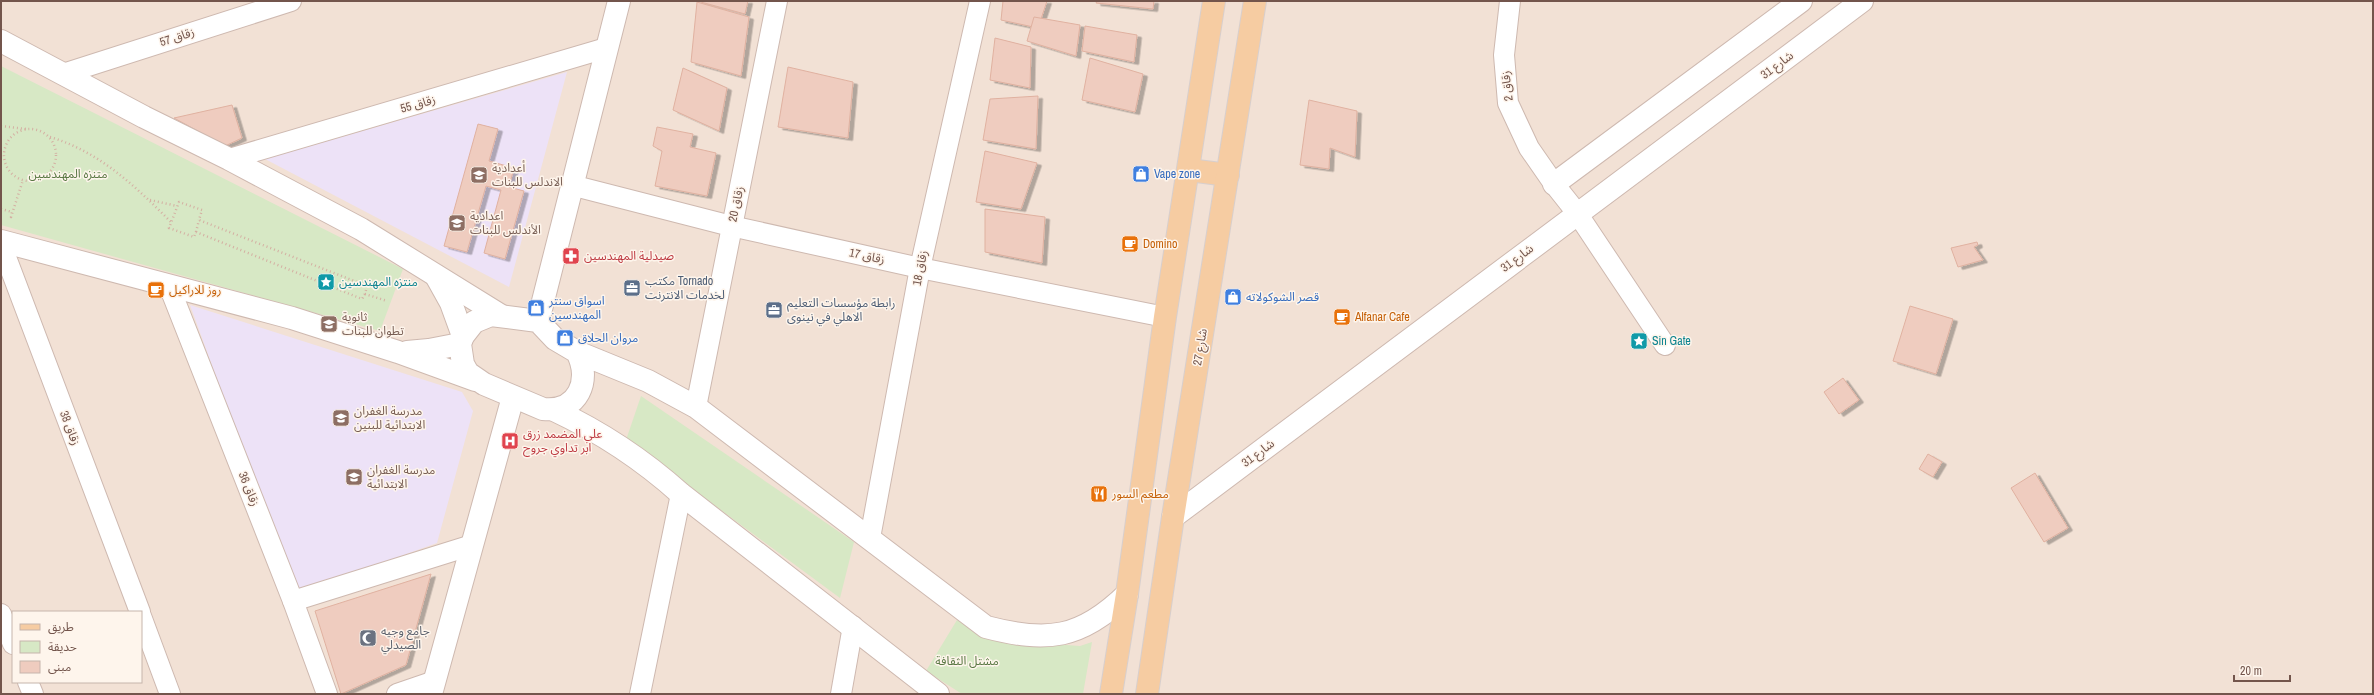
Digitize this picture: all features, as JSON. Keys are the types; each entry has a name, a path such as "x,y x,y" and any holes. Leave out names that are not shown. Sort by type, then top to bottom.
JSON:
{"main road":[{"path":"1111,694 1127,594 1165,317 1214,1"},
{"name":"شارع 27","path":"1147,694 1173,516 1255,1"},
{"path":"1189,170 1228,175"}],"street":[{"name":"زقاق 57","path":"63,74 291,1"},
{"path":"538,321 618,1"},
{"name":"زقاق 20","path":"696,407 777,1"},
{"name":"زقاق 18","path":"870,538 920,268 980,1"},
{"name":"زقاق 2","path":"1510,1 1504,55 1508,103 1529,148 1554,184 1577,213 1665,345"},
{"path":"1554,184 1801,1"},
{"name":"شارع 31","path":"1173,516 1862,1"},
{"path":"1,40 144,117 361,229 500,315"},
{"name":"زقاق 55","path":"229,160 606,48"},
{"name":"زقاق 17","path":"571,185 731,226 920,268 1165,317"},
{"path":"1,243 292,318 398,352 475,380 543,409 554,410 596,431 625,449 655,471 681,494 854,626 938,694"},
{"name":"زقاق 38","path":"1,243 140,611"},
{"path":"434,274 451,303 462,340 463,364 475,380"},
{"name":"زقاق 36","path":"169,286 294,601 327,694"},
{"path":"398,352 430,350 462,340 474,322 491,315 538,321 555,339 577,352 641,378 696,407 986,627 1007,633 1034,637 1060,634 1085,626 1108,612 1127,594"},
{"path":"554,410 573,401 583,382 584,372 577,352"},
{"path":"397,694 433,687 513,397"},
{"path":"640,694 681,494"},
{"path":"294,601 472,545"},
{"path":"1,614 12,642"},
{"path":"142,619 170,694"},
{"path":"841,694 854,626"},
{"path":"28,683 33,694"}],"path":[{"path":"1,126 34,129 50,137 67,142 105,163 133,184 171,222"},
{"path":"34,129 17,132 10,138 4,153 8,169 13,176 23,180 38,181 52,170 57,153 50,137"},
{"path":"1,209 12,212 11,217 23,180"},
{"path":"150,200 177,206"},
{"path":"179,202 202,210 199,220 194,236 169,228 179,202"},
{"path":"196,232 362,299 365,294 367,286 199,220"},
{"path":"365,294 387,301"}],"shaded area":[{"path":"1,1 2373,1 2373,694 1,694"},
{"name":"اعدادية الأندلس للبنات","path":"567,72 509,287 265,159"},
{"name":"مدرسة الغفران الابتدائية","path":"190,305 462,392 473,411 437,543 295,594"}],"green space":[{"name":"متنزه المهندسين","path":"1,66 403,269 380,331 1,225"},
{"path":"641,396 854,542 840,598 626,440"},
{"name":"مشتل الثقافة","path":"957,620 988,639 1080,646 1092,642 1083,694 962,694 926,671"}],"building":[{"path":"697,1 748,1 745,14"},
{"path":"1003,1 1047,1 1038,28 1001,20"},
{"path":"1097,1 1154,1 1153,9 1096,3"},
{"path":"697,2 749,17 741,76 691,62"},
{"path":"1034,17 1080,25 1076,56 1027,41"},
{"path":"1085,26 1137,35 1134,62 1082,51"},
{"path":"995,38 1031,47 1030,88 990,80"},
{"path":"1090,58 1143,74 1135,112 1082,100"},
{"path":"788,67 853,82 848,138 778,127"},
{"path":"683,68 727,88 719,131 673,110"},
{"path":"1038,96 1036,149 983,140 990,99"},
{"path":"1309,100 1357,111 1355,157 1330,148 1329,169 1300,165"},
{"path":"232,105 242,138 225,146 174,118"},
{"path":"478,124 498,129 489,161 514,168 509,187 524,191 505,259 484,253 501,190 486,186 467,252 444,246"},
{"path":"657,127 693,134 690,147 716,153 707,196 655,186 662,151 653,146"},
{"path":"985,151 1037,163 1021,209 976,202"},
{"path":"985,209 1045,217 1042,263 985,252"},
{"path":"1977,242 1978,245 1974,247 1983,260 1958,267 1951,248"},
{"path":"1910,306 1953,319 1936,374 1893,361"},
{"path":"1843,378 1859,400 1839,414 1824,392"},
{"path":"1928,454 1942,462 1933,477 1919,469"},
{"path":"2035,473 2068,528 2044,542 2011,488"},
{"name":"جامع وجيه الصيدلي","path":"431,574 406,665 341,694 315,611"}],"place":[{"name":"Vape zone","path":"1141,174"},
{"name":"أعدادية الاندلس للبنات","path":"479,175"},
{"name":"اعدادية الأندلس للبنات","path":"457,223"},
{"name":"Domino","path":"1130,244"},
{"name":"صيدلية المهندسين","path":"571,256"},
{"name":"منتزه المهندسين","path":"326,282"},
{"name":"مكتب Tornado لخدمات الانترنت","path":"632,288"},
{"name":"روز للاراكيل","path":"156,290"},
{"name":"قصر الشوكولاته","path":"1233,297"},
{"name":"اسواق سنتر المهندسين","path":"536,308"},
{"name":"رابطة مؤسسات التعليم الاهلي في نينوى","path":"774,310"},
{"name":"Alfanar Cafe","path":"1342,317"},
{"name":"ثانوية تطوان للبنات","path":"329,324"},
{"name":"مروان الحلاق","path":"565,338"},
{"name":"Sin Gate","path":"1639,341"},
{"name":"مدرسة الغفران الابتدائية للبنين","path":"341,418"},
{"name":"علي المضمد زرق ابر تداوي جروح","path":"510,441"},
{"name":"مدرسة الغفران الابتدائية","path":"354,477"},
{"name":"مطعم السور","path":"1099,494"},
{"name":"جامع وجيه الصيدلي","path":"368,638"}]}
